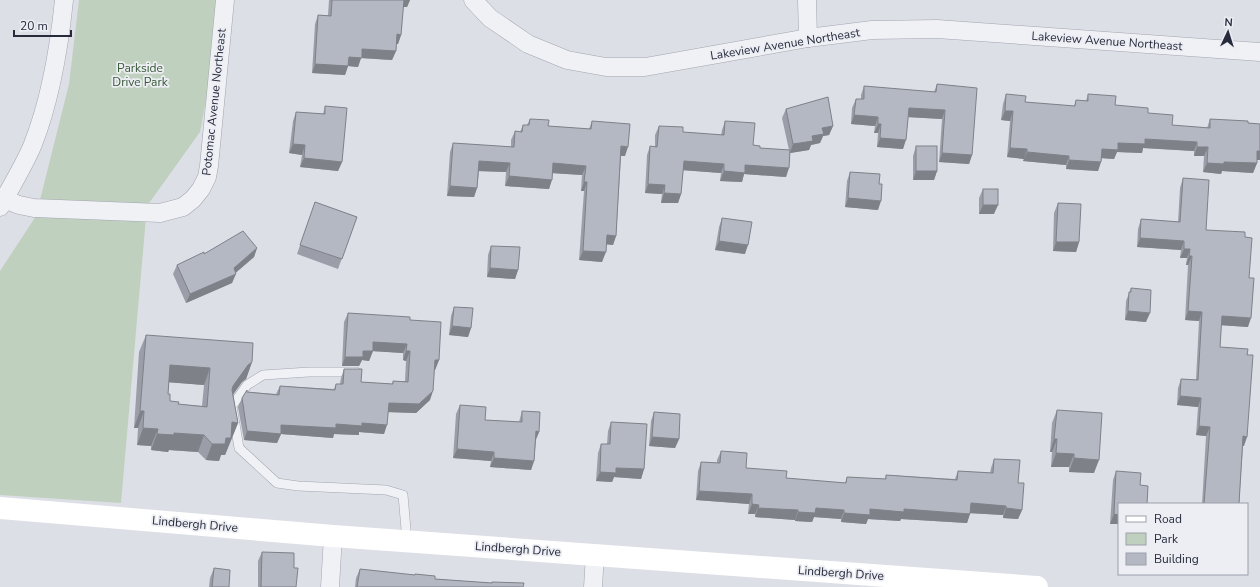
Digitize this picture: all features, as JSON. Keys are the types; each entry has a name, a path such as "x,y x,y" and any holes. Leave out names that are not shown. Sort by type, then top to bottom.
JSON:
{"main road":[{"name":"Lindbergh Drive","path":"0,508 333,536 985,585 1037,587"}],"street":[{"path":"2,203 33,145 45,108 54,71 64,0"},
{"name":"Potomac Avenue Northeast","path":"2,203 34,208 160,213 183,207 193,199 201,189 207,177 209,166 225,0"},
{"name":"Lakeview Avenue Northeast","path":"473,0 490,18 528,44 567,60 606,67 645,67 808,38 872,30 937,29 1260,52"},
{"path":"807,0 808,38"},
{"path":"330,587 333,536"},
{"path":"593,587 595,555"}],"lane":[{"path":"359,372 309,372 262,375 247,385 232,406 239,448 277,482 298,486 386,490 403,495 407,541"}],"green space":[{"name":"Parkside Drive Park","path":"79,0 225,0 200,132 147,206 121,503 0,495 0,271 36,216 69,84"}],"building":[{"path":"332,0 404,0 401,35 397,34 396,51 362,49 362,58 349,57 348,66 315,64 318,15 331,16"},
{"path":"937,84 977,88 972,155 942,153 945,110 909,108 906,140 880,138 881,124 878,124 878,117 854,115 856,99 864,99 864,86 936,92"},
{"path":"1006,94 1026,96 1025,102 1075,106 1076,100 1088,101 1088,94 1116,96 1115,105 1148,108 1148,113 1173,115 1172,125 1210,128 1210,119 1248,121 1248,123 1260,124 1260,151 1257,151 1257,163 1224,162 1224,164 1207,163 1208,147 1197,147 1197,142 1145,139 1145,144 1118,143 1118,150 1102,149 1101,162 1069,160 1069,156 1027,152 1027,149 1010,148 1013,111 1005,111"},
{"path":"828,97 833,126 822,128 824,134 812,136 813,141 793,144 786,109"},
{"path":"325,106 347,108 342,162 304,158 305,145 293,144 296,112 325,114"},
{"path":"530,119 549,120 548,126 591,129 592,121 630,124 628,147 621,146 616,236 607,235 606,252 583,251 587,182 584,182 586,166 553,163 552,180 509,176 510,163 479,161 477,188 450,186 453,143 514,147 515,131 522,132 523,125 529,125"},
{"path":"725,121 755,123 753,145 760,146 760,148 790,150 789,168 745,165 745,173 724,171 724,164 684,161 681,194 664,193 665,185 648,184 650,146 657,147 659,126 683,127 683,132 724,135"},
{"path":"916,146 937,146 937,171 916,171"},
{"path":"850,172 880,174 879,184 882,184 881,201 848,198"},
{"path":"1183,178 1209,180 1206,230 1245,232 1245,237 1252,238 1249,278 1254,278 1251,318 1222,316 1220,347 1248,349 1247,355 1253,355 1247,437 1243,436 1239,503 1204,503 1210,427 1199,426 1201,398 1180,396 1181,379 1198,380 1202,312 1188,311 1192,256 1189,256 1190,249 1184,249 1184,241 1140,238 1141,219 1180,222"},
{"path":"983,189 998,189 998,205 983,205"},
{"path":"315,202 357,217 342,259 300,245"},
{"path":"1058,203 1081,204 1079,242 1056,242"},
{"path":"722,218 752,222 748,245 719,241"},
{"path":"243,231 257,248 234,268 236,274 190,294 177,265 204,252 204,254"},
{"path":"491,246 520,247 518,270 490,268"},
{"path":"1131,288 1151,290 1150,313 1128,311 1129,292 1131,292"},
{"path":"454,307 473,308 471,328 452,326"},
{"path":"348,313 410,317 410,320 441,322 439,360 435,360 433,391 419,404 389,403 387,425 362,423 362,426 336,424 336,428 281,425 281,434 247,431 242,398 247,390 247,392 279,395 280,386 335,390 336,384 343,384 344,369 362,369 361,382 393,384 393,381 408,382 410,351 406,351 407,344 373,342 373,351 363,351 363,357 345,357"},
{"path":"146,335 253,343 252,362 248,365 233,386 232,390 238,423 232,422 231,438 226,438 225,444 212,444 204,435 174,433 174,435 157,434 158,429 143,428 144,411 140,411","holes":["170,365 210,368 207,407 178,404 179,402 170,401 170,394 168,394"]},
{"path":"460,405 486,407 485,420 522,422 522,411 540,412 539,432 536,431 534,461 494,458 494,452 457,449"},
{"path":"1057,410 1102,413 1099,460 1074,458 1074,454 1056,453 1057,439 1054,439"},
{"path":"654,412 680,414 679,439 652,437"},
{"path":"611,422 647,424 644,469 616,468 616,473 600,472 601,444 610,444"},
{"path":"721,451 747,453 746,468 787,471 786,478 846,483 847,477 886,479 886,475 957,480 958,471 993,473 994,459 1020,460 1018,483 1024,483 1022,510 1006,508 1006,506 971,503 970,514 904,509 904,512 870,509 870,515 844,513 844,510 816,508 815,513 798,512 798,510 758,508 759,505 752,504 752,494 699,491 701,462 720,463"},
{"path":"1116,471 1141,473 1140,485 1148,486 1147,503 1118,503 1118,515 1114,514"},
{"path":"262,552 294,553 294,568 298,568 296,587 261,587"},
{"path":"214,568 230,570 229,587 212,587"},
{"path":"360,569 435,576 435,579 492,583 524,583 523,587 357,587"}]}
